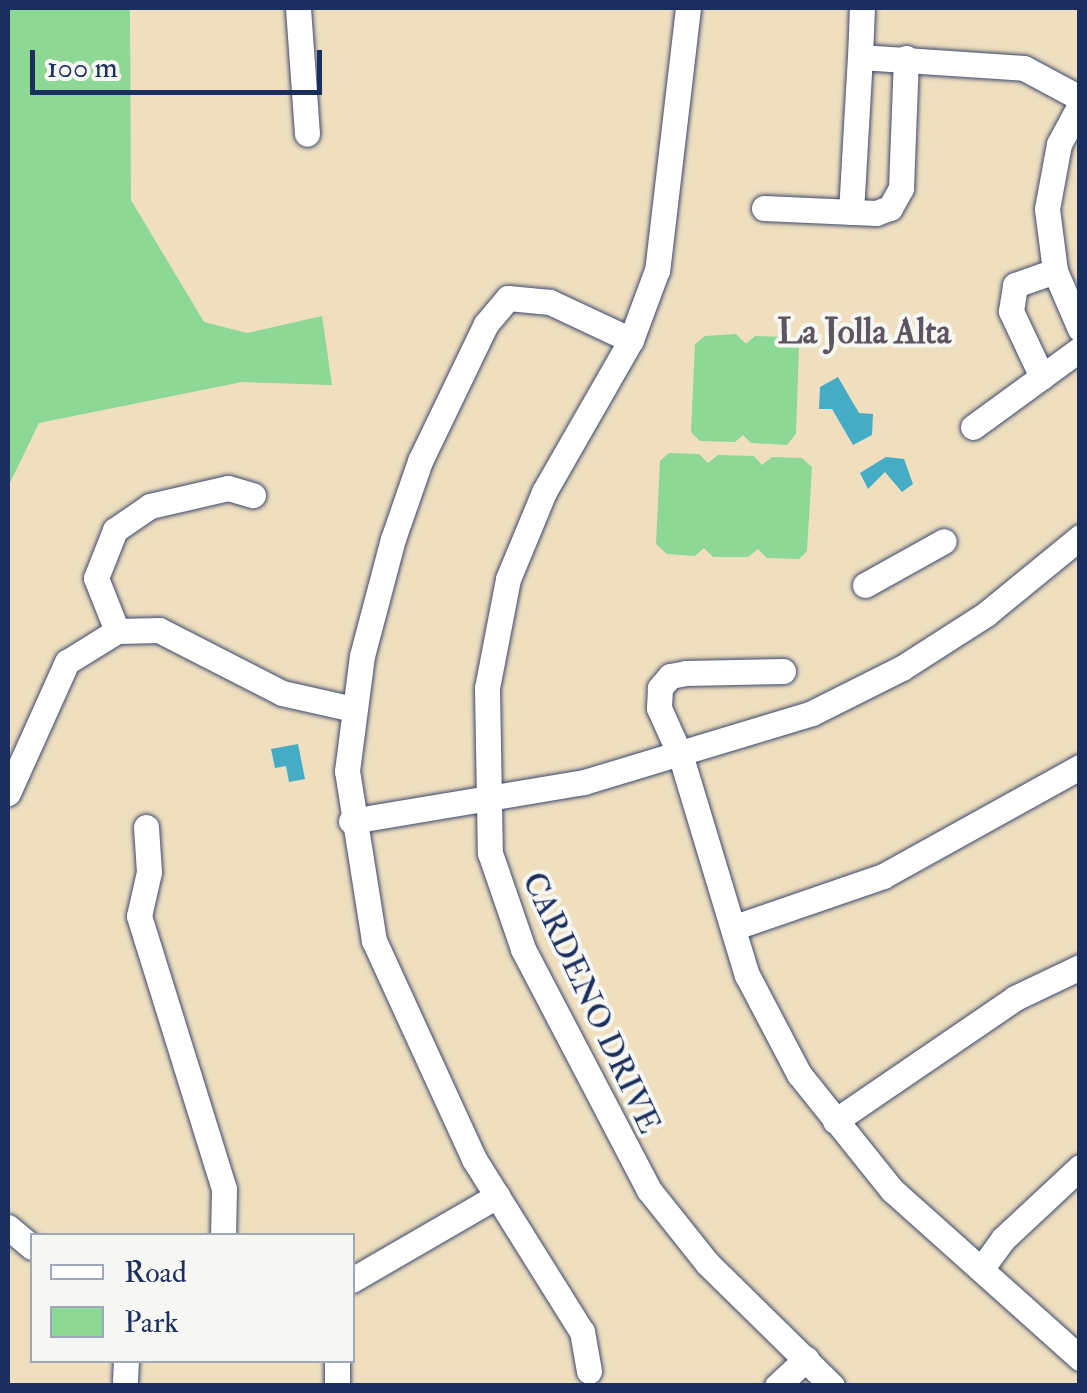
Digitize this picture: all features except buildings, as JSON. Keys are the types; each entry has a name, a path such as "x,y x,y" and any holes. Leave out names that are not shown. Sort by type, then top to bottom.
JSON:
{"street":[{"path":"298,8 307,134"},
{"name":"CARDENO DRIVE","path":"688,8 657,270 631,340 544,492 508,579 487,688 487,796 498,888 624,1150 708,1263 832,1386"},
{"path":"850,212 862,8"},
{"path":"860,57 1024,68 1080,102 1059,144 1046,209 1055,271 1077,315"},
{"path":"764,208 850,212 890,208 901,188 906,58"},
{"path":"1042,377 1011,311 1015,285 1055,271"},
{"path":"589,1372 582,1332 497,1196 433,1082 374,941 347,771 353,709 398,524 420,461 486,324 508,298 550,302 631,340"},
{"path":"973,427 1080,350"},
{"path":"117,631 96,578 114,530 150,506 228,488 253,495"},
{"path":"352,821 584,782 682,757 812,713 902,668 986,614 1080,537"},
{"path":"865,585 944,542"},
{"path":"8,793 66,662 117,631 159,630 282,693 353,709"},
{"path":"783,670 670,676 660,688 659,708 682,757 747,976 800,1074 892,1190 1080,1358"},
{"path":"735,927 883,876 1080,767"},
{"path":"146,827 148,872 139,916 224,1189 222,1233"},
{"path":"835,1121 1015,998 1080,967"},
{"path":"982,1268 1002,1238 1080,1167"},
{"path":"355,1278 497,1196"},
{"path":"8,1231 30,1245"},
{"path":"777,1386 806,1359"}],"green space":[{"path":"8,8 130,8 131,200 204,322 247,333 322,316 332,385 242,382 39,423 8,487"},
{"path":"736,334 746,344 755,336 791,337 799,346 796,434 787,445 751,443 743,435 735,442 700,441 691,432 695,344 705,336"},
{"path":"669,453 699,454 708,463 718,455 754,456 762,465 772,457 802,458 812,467 807,551 799,559 767,558 758,549 748,557 713,557 704,548 695,556 667,554 656,544 660,461"}],"water":[{"path":"838,377 859,413 873,414 872,435 853,445 832,409 819,409 820,387"},
{"path":"886,457 904,459 913,484 902,492 885,472 868,489 860,473"},
{"path":"298,744 305,779 289,782 286,766 275,768 271,749"}],"district":[{"name":"La Jolla Alta","path":"864,332"}]}
